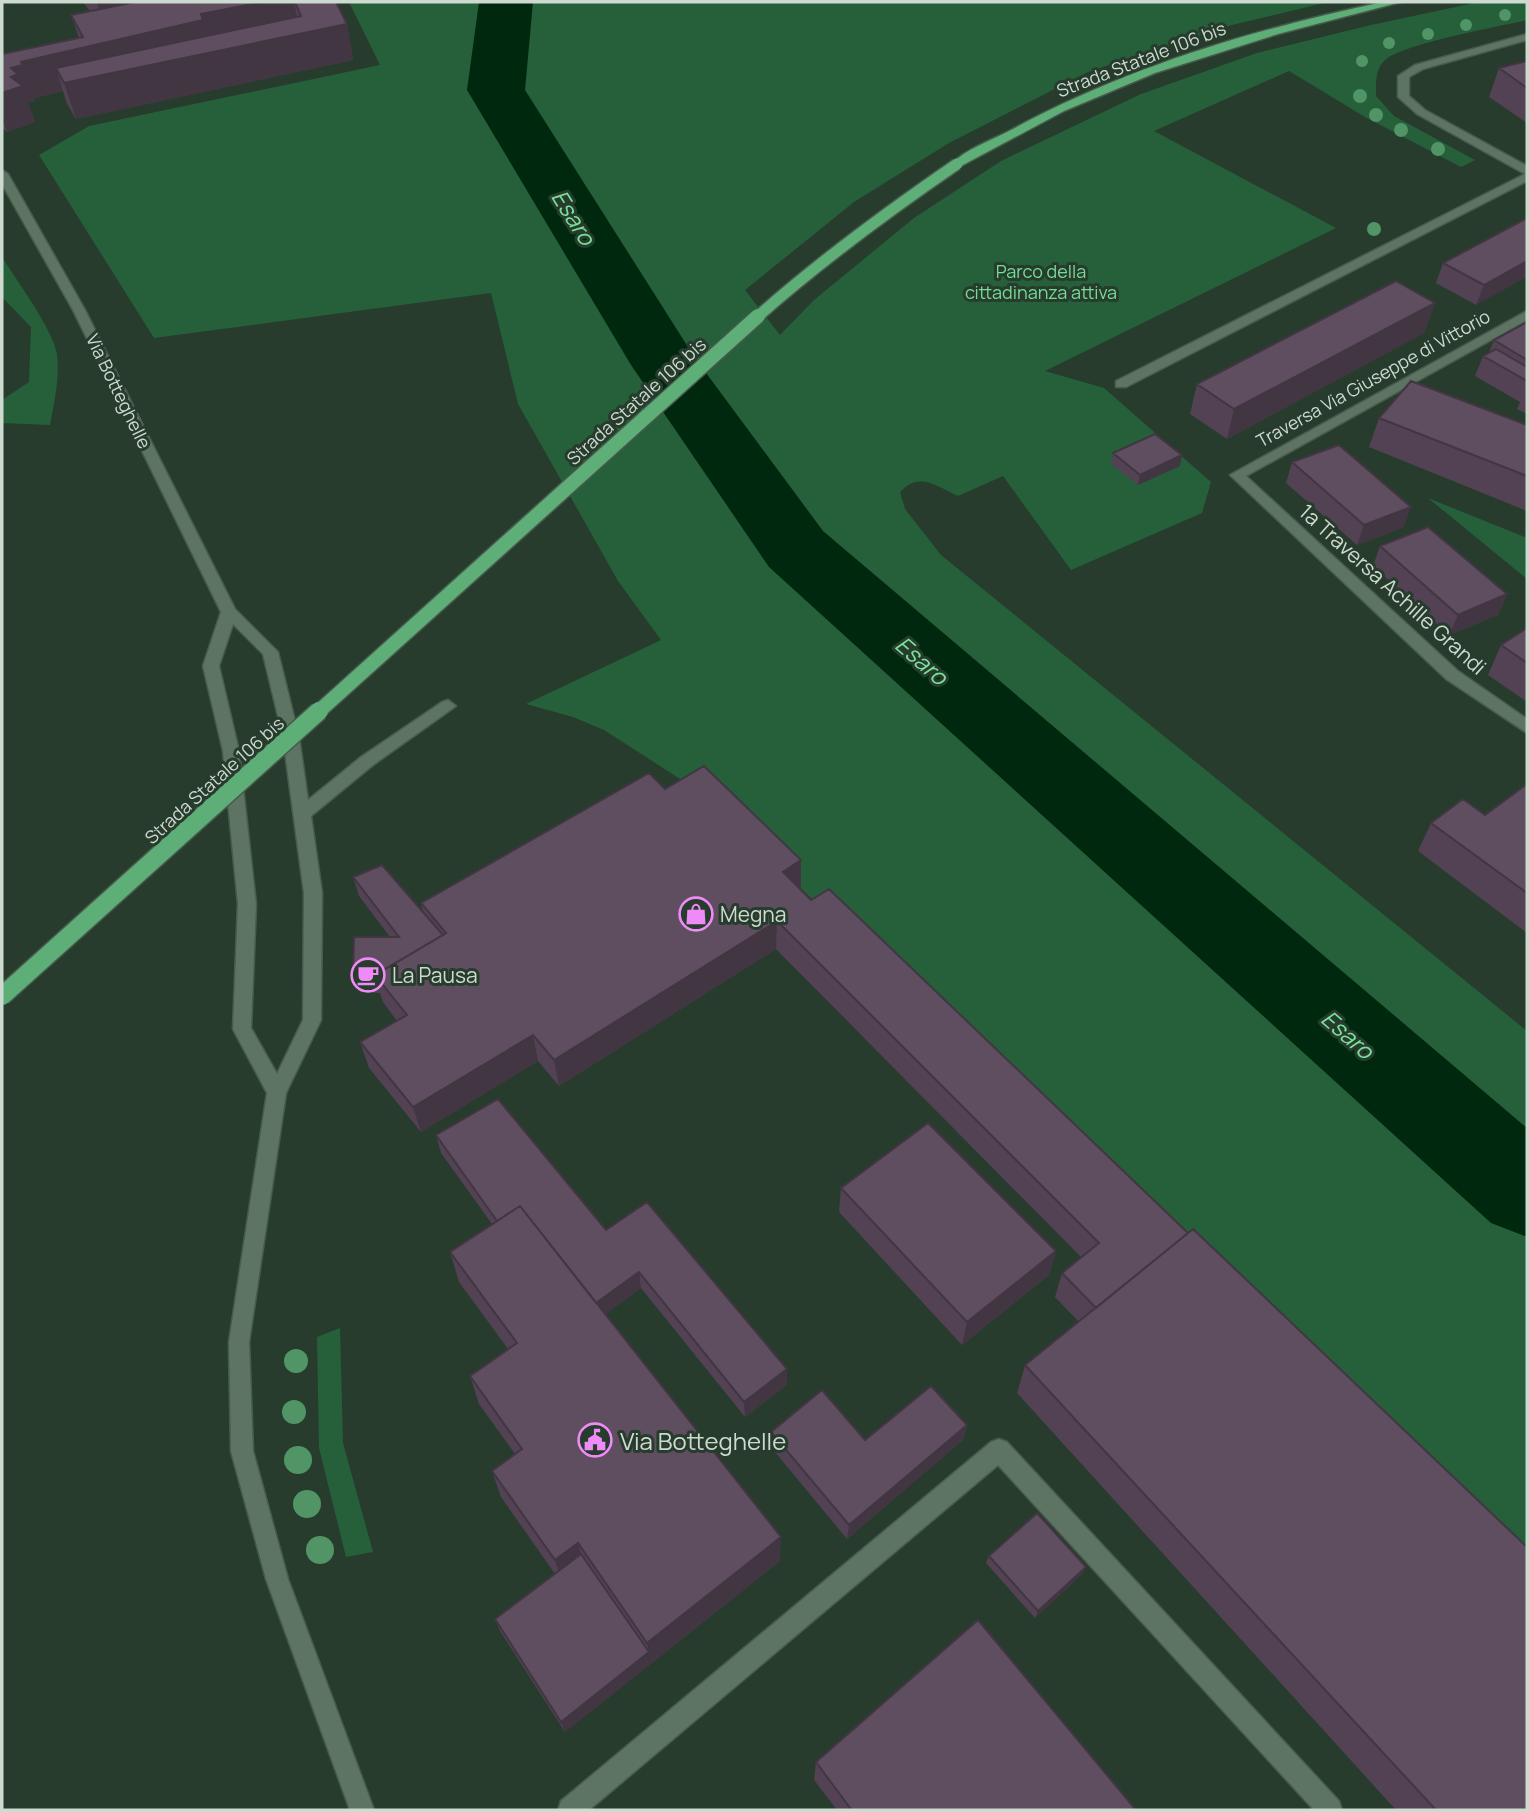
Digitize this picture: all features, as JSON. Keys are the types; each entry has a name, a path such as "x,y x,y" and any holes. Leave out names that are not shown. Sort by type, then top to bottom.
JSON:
{"main road":[{"name":"Strada Statale 106 bis","path":"2,996 801,278 882,215 957,164 1075,102 1154,71 1263,35 1396,2"}],"street":[{"path":"1527,37 1419,67 1404,76 1404,97 1421,111 1527,171"},
{"name":"Via Botteghelle","path":"2,174 79,310 229,612 270,652 291,737 313,893 312,1020 277,1093"},
{"path":"1121,384 1527,177"},
{"name":"Traversa Via Giuseppe di Vittorio","path":"1237,475 1527,315"},
{"name":"1a Traversa Achille Grandi","path":"1237,475 1452,675 1527,727"},
{"path":"229,612 211,666 231,751 247,904 242,1029 277,1093 239,1342 242,1451 278,1579 362,1810"},
{"path":"302,814 367,761 448,706"},
{"path":"570,1810 999,1450 1330,1810"}],"green space":[{"name":"Parco della cittadinanza attiva","path":"349,2 1328,2 1232,25 1088,72 949,143 854,202 745,290 780,335 814,300 914,218 1001,161 1141,94 1257,53 1371,25 1479,2 1527,2 1527,20 1412,48 1385,60 1379,68 1376,96 1394,116 1475,160 1461,167 1365,117 1289,71 1154,131 1336,228 1045,371 1104,388 1211,482 1202,513 1071,570 1003,476 958,496 921,481 914,482 900,492 905,509 941,555 1527,1031 1527,1594 705,795 604,730 573,717 526,704 661,640 618,581 518,404 491,293 154,338 39,155 89,126 380,65"},
{"path":"2,257 54,343 58,363 50,425 2,423 2,400 29,382 31,327 2,297"},
{"path":"1428,498 1527,538 1527,579"},
{"path":"340,1328 343,1443 373,1552 346,1557 319,1448 317,1337"}],"building":[{"path":"135,2 262,2 201,14 203,20 21,62 23,65 11,68 18,74 11,77 23,86 2,93 2,54 83,37 71,15"},
{"path":"295,2 336,2 347,24 64,83 56,68 301,16"},
{"path":"1527,61 1527,88 1499,68"},
{"path":"1527,218 1527,261 1484,285 1443,263"},
{"path":"1396,281 1435,303 1234,409 1197,384"},
{"path":"1527,322 1527,360 1494,340"},
{"path":"1496,349 1527,367 1527,381 1483,356"},
{"path":"1411,381 1527,425 1527,476 1379,418"},
{"path":"1155,434 1182,455 1140,475 1113,453"},
{"path":"1339,445 1411,507 1364,525 1292,462"},
{"path":"1428,527 1507,594 1458,615 1380,546"},
{"path":"1527,628 1527,663 1501,645"},
{"path":"704,766 801,860 783,872 811,900 829,889 1188,1233 1096,1308 1062,1273 1099,1243 777,921 554,1060 533,1035 413,1107 360,1042 407,1015 375,975 446,933 421,903 649,773 665,789"},
{"path":"1527,784 1527,893 1431,823 1463,799 1485,815"},
{"path":"382,865 443,935 377,974 353,973 354,937 399,937 353,877"},
{"path":"498,1099 606,1230 647,1202 787,1369 744,1402 639,1272 596,1303 520,1206 497,1221 436,1135"},
{"path":"928,1123 1056,1251 967,1322 841,1188"},
{"name":"Via Botteghelle","path":"520,1206 781,1537 647,1643 578,1543 555,1560 492,1471 522,1449 470,1376 517,1343 450,1252"},
{"path":"1193,1229 1527,1547 1527,1810 1436,1810 1025,1365"},
{"path":"931,1386 967,1425 849,1525 771,1432 822,1390 865,1440"},
{"path":"1037,1513 1086,1567 1038,1611 989,1556"},
{"path":"581,1554 649,1652 561,1722 495,1619"},
{"path":"978,1620 1136,1810 848,1810 850,1808 816,1762"}],"waterway":[{"name":"Esaro","path":"506,2 496,90 665,365 796,549 1527,1191"}],"place":[{"name":"Megna","path":"696,914"},
{"name":"La Pausa","path":"368,975"},
{"name":"Via Botteghelle","path":"595,1440"}]}
